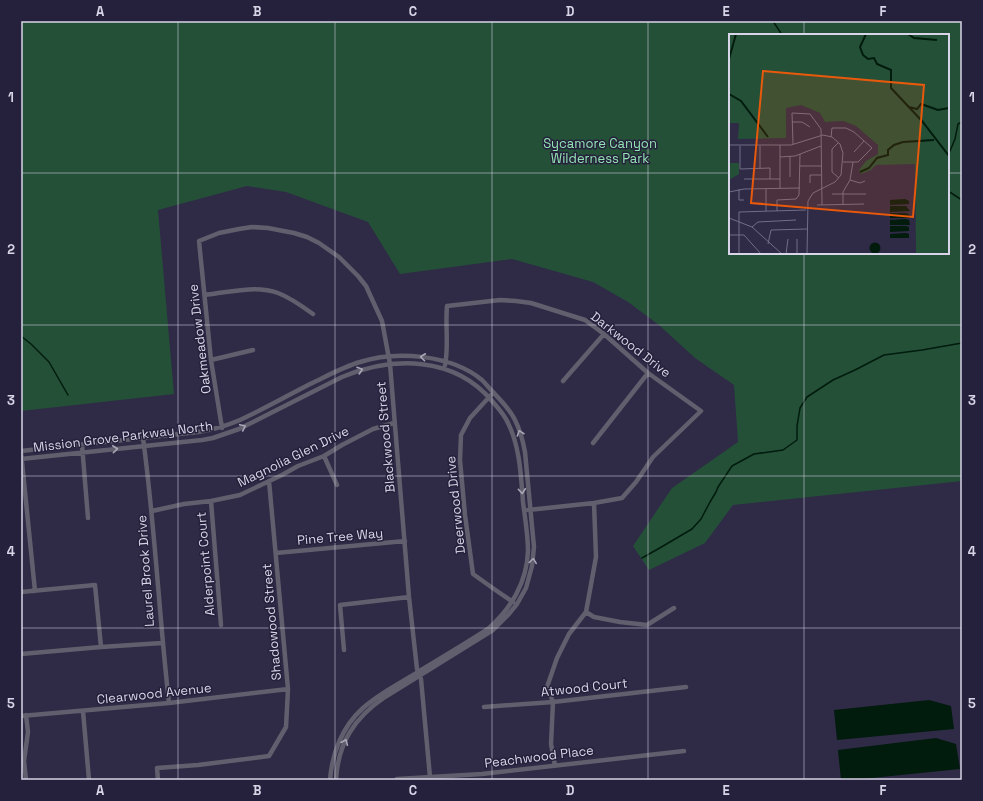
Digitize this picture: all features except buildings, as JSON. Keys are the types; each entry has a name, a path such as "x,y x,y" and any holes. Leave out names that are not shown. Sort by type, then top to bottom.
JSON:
{"street":[{"name":"Blackwood Street","path":"200,241 219,233 239,229 260,228 268,228 307,237 319,243 339,257 358,276 366,286 382,321 390,364 409,597 416,669 421,679 430,776"},
{"name":"Oakmeadow Drive","path":"200,241 211,360 222,427 225,433"},
{"path":"205,295 264,290 277,293 288,298 313,314"},
{"name":"Darkwood Drive","path":"446,362 447,306 500,300 531,303 585,320 604,334 648,372 701,411 653,457 636,482 622,498 594,503"},
{"path":"563,381 604,334"},
{"path":"211,360 253,350"},
{"name":"Mission Grove Parkway North","path":"21,452 198,432 222,427 245,418 340,369 362,361 389,356 402,355 427,357 456,365 482,380 510,411 515,420 525,452 534,547 532,566 526,588 515,602 488,629 419,674 376,704 359,719 352,727 343,747 339,759 336,780"},
{"path":"444,369 446,362"},
{"name":"Mission Grove Parkway North","path":"22,459 212,438 239,429 342,377 367,368 396,363 411,363 444,369 459,374 489,396 504,415 513,433 519,459 528,549 525,573 515,602"},
{"path":"593,443 648,372"},
{"name":"Deerwood Drive","path":"493,392 470,418 461,435 460,460 465,515 474,574 515,602"},
{"name":"Magnolia Glen Drive","path":"152,511 184,504 211,501 240,494 298,466 324,456 373,428 394,423"},
{"name":"Laurel Brook Drive","path":"144,438 152,511 162,643 169,703"},
{"path":"82,445 88,518"},
{"path":"21,452 35,591"},
{"path":"324,456 336,485"},
{"name":"Shadowood Street","path":"158,780 157,768 198,765 269,756 286,727 288,689 269,481"},
{"name":"Alderpoint Court","path":"211,501 221,625"},
{"path":"524,510 594,503 596,557 586,612 569,634 557,658 547,687 553,702 552,744 555,765"},
{"name":"Pine Tree Way","path":"276,553 405,542"},
{"path":"21,592 95,584 101,647"},
{"path":"344,650 340,605 409,597"},
{"path":"586,612 594,617 647,625 674,608"},
{"path":"21,654 162,643"},
{"name":"Mission Grove Parkway North","path":"330,780 331,769 337,748 346,728 353,718 369,703 389,690 419,674"},
{"name":"Atwood Court","path":"484,707 553,702 686,687"},
{"name":"Clearwood Avenue","path":"24,715 169,703 288,689"},
{"path":"83,711 89,780"},
{"path":"24,715 28,732 24,761 26,780"},
{"name":"Peachwood Place","path":"397,779 482,774 684,751"}],"green space":[{"name":"Sycamore Canyon Wilderness Park","path":"21,21 962,21 962,481 733,505 705,543 649,570 633,546 672,488 738,442 734,385 695,358 659,325 628,302 593,282 512,259 400,274 368,222 286,192 247,186 158,210 174,394 21,411"}],"shaded area":[{"path":"929,700 951,706 954,729 837,740 834,710"},
{"path":"936,738 956,744 960,769 841,780 838,750"}],"waterway":[{"path":"773,21 781,34"},
{"path":"949,150 950,151 955,139 958,124 962,122"},
{"path":"949,192 962,200"},
{"path":"21,336 49,362 68,395"},
{"path":"642,558 692,529 701,519 718,487 732,466 754,454 783,450 797,440 797,426 800,408 807,397 833,380 884,355 962,343"}]}
